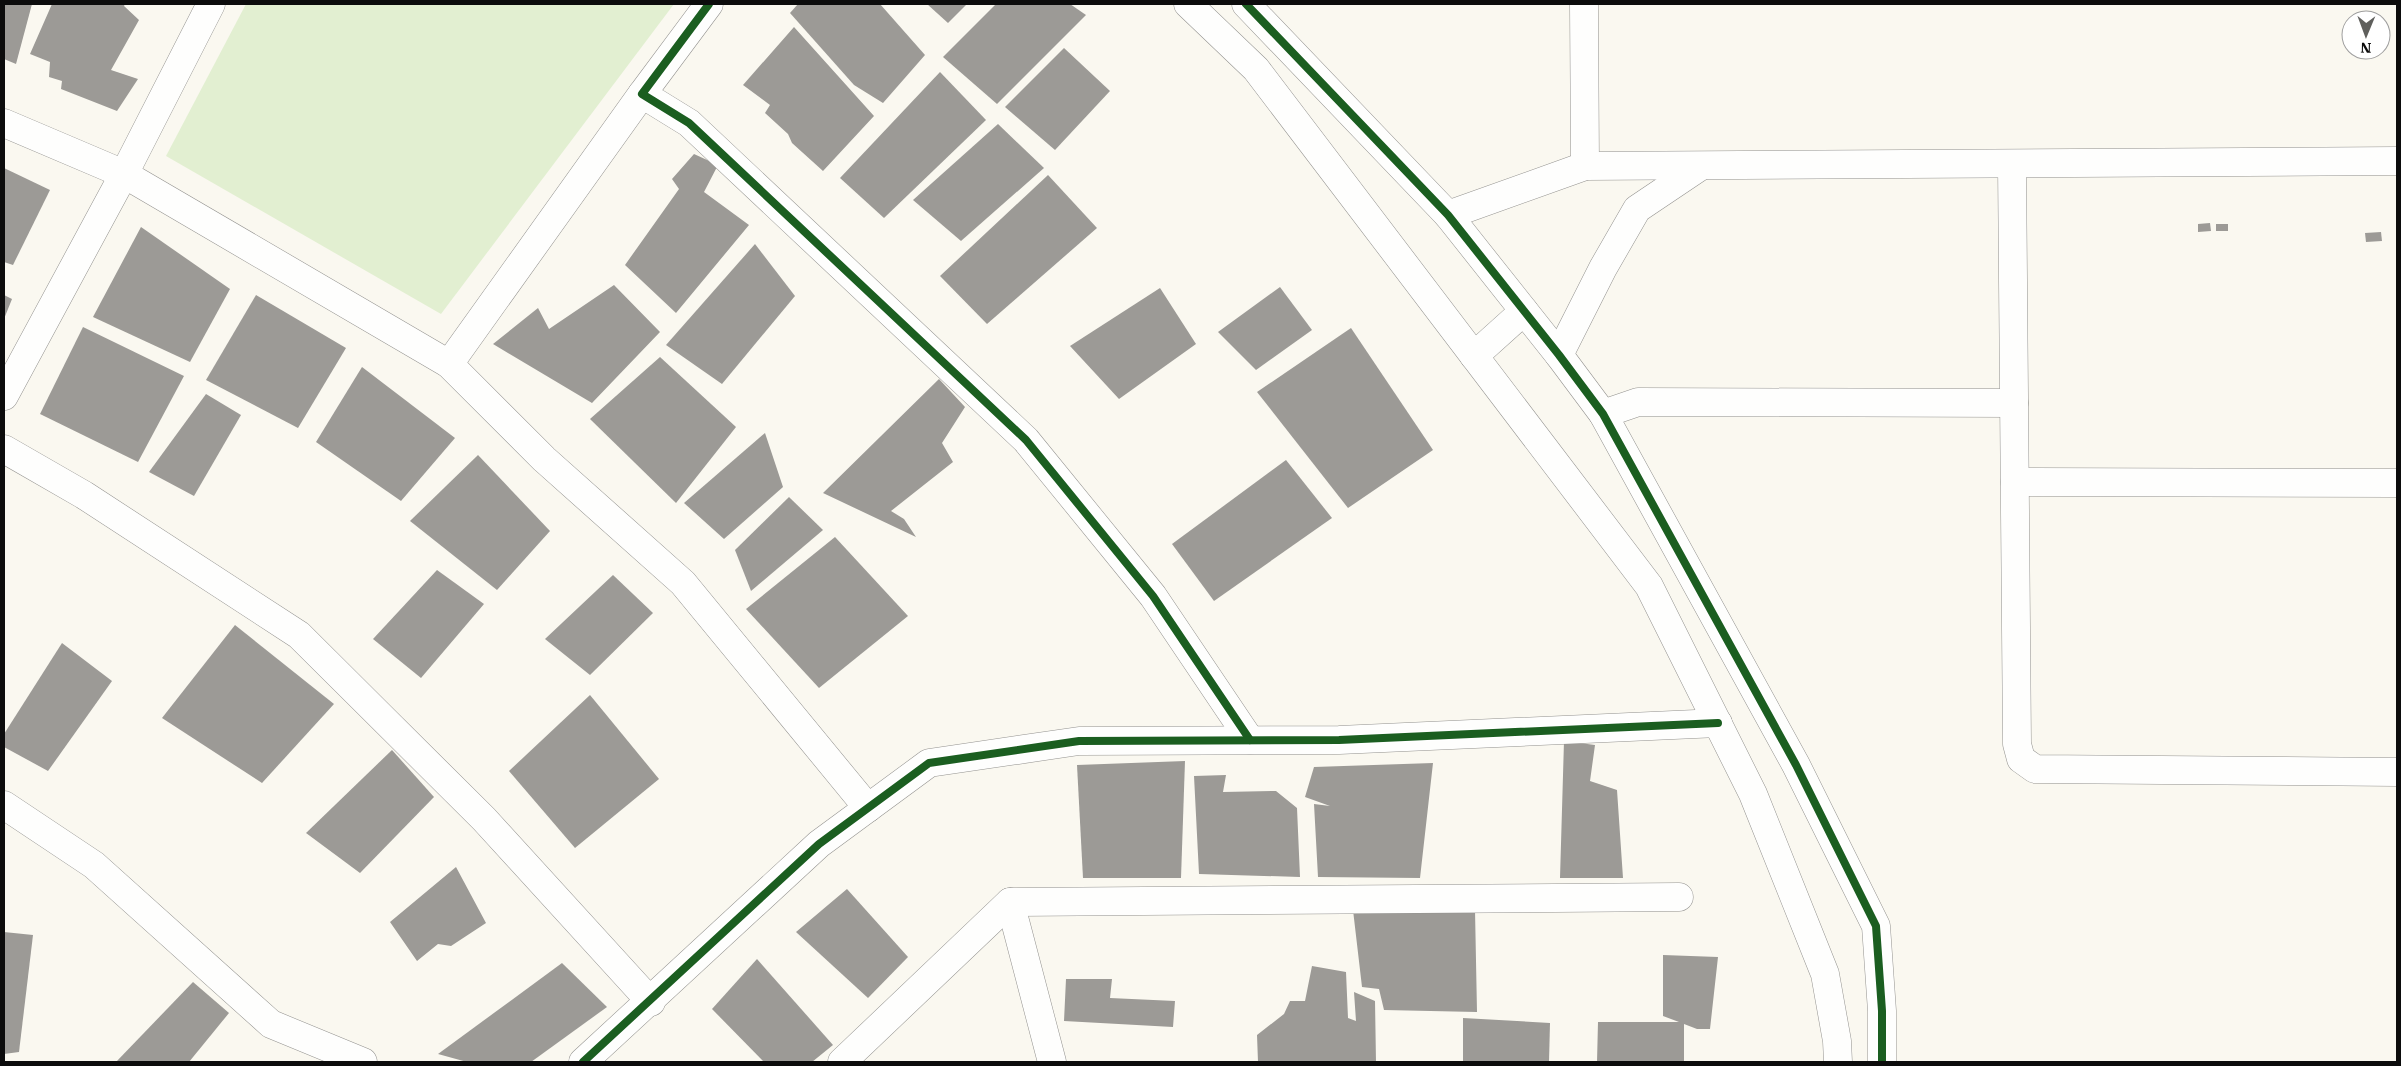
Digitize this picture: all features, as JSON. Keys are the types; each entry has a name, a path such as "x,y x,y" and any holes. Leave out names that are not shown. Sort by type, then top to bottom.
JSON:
{"street":[{"path":"4,396 124,174 211,4"},
{"path":"449,364 642,94 709,4"},
{"path":"1188,4 1256,70 1649,586 1753,794 1825,974 1837,1041 1838,1062"},
{"path":"1246,4 1448,216 1559,355 1603,414 1796,765 1876,926 1882,1011 1882,1062"},
{"path":"1584,4 1585,166"},
{"path":"642,94 688,122 1026,440 1153,596 1250,740"},
{"path":"4,123 124,174 449,364 544,459 683,582 868,808"},
{"path":"1448,216 1585,166 2397,161"},
{"path":"2012,164 2018,744 2021,759 2034,769 2397,772"},
{"path":"1559,355 1603,268 1637,209 1702,166"},
{"path":"1474,356 1524,311"},
{"path":"1603,414 1638,402 2014,403"},
{"path":"4,449 84,495 299,635 484,819 651,1002"},
{"path":"2015,482 2397,483"},
{"path":"583,1062 651,1002 819,844 929,763 1079,741 1339,740 1718,723"},
{"path":"4,805 94,865 272,1024 363,1062"},
{"path":"842,1062 1010,902 1680,897"},
{"path":"1010,902 1052,1062"}],"green space":[{"path":"246,4 674,4 441,314 166,156"}],"building":[{"path":"4,4 32,4 16,64 4,59"},
{"path":"52,4 125,4 124,6 139,20 111,70 138,79 117,111 61,89 62,81 49,77 50,62 30,54"},
{"path":"798,4 880,4 925,55 883,103 854,85 790,13"},
{"path":"927,4 967,4 948,23"},
{"path":"996,4 1070,4 1086,15 997,104 943,57"},
{"path":"794,27 874,116 823,171 792,143 788,134 765,113 770,105 743,85"},
{"path":"1064,48 1110,91 1055,150 1005,107"},
{"path":"940,72 986,120 884,218 840,178"},
{"path":"998,124 1044,168 961,241 913,200"},
{"path":"694,154 718,165 704,192 749,225 676,313 625,265 679,189 672,179"},
{"path":"4,168 50,190 13,265 4,262"},
{"path":"1048,175 1097,228 987,324 940,276"},
{"path":"2210,223 2211,231 2198,232 2198,224"},
{"path":"2216,224 2228,224 2228,231 2216,231"},
{"path":"141,227 230,289 190,362 93,317"},
{"path":"2381,232 2382,241 2366,242 2365,233"},
{"path":"755,244 795,296 722,384 666,345"},
{"path":"614,285 660,332 592,403 493,344 538,308 549,329"},
{"path":"1280,287 1312,330 1256,370 1218,332"},
{"path":"1160,288 1196,344 1119,399 1070,346"},
{"path":"4,295 12,299 4,319"},
{"path":"256,295 346,348 298,428 206,380"},
{"path":"83,327 184,376 138,462 40,414"},
{"path":"1351,328 1433,450 1348,508 1257,392"},
{"path":"660,357 736,427 676,503 590,419"},
{"path":"362,367 455,438 401,501 316,442"},
{"path":"939,379 965,407 942,443 953,462 891,511 904,519 916,537 823,493"},
{"path":"206,394 241,415 194,496 149,472"},
{"path":"765,433 783,487 724,539 684,503"},
{"path":"478,455 550,531 497,590 410,521"},
{"path":"1286,460 1332,518 1214,601 1172,544"},
{"path":"789,497 823,530 751,591 735,550"},
{"path":"835,537 908,616 819,688 746,609"},
{"path":"437,570 484,604 421,678 373,639"},
{"path":"613,575 653,613 590,675 545,639"},
{"path":"235,625 334,704 262,783 162,718"},
{"path":"62,643 112,681 48,771 4,747 4,734"},
{"path":"590,695 659,779 575,848 509,771"},
{"path":"1564,741 1595,745 1590,781 1617,790 1623,878 1560,878"},
{"path":"392,750 434,797 360,873 306,833"},
{"path":"1185,761 1181,878 1083,878 1077,765"},
{"path":"1433,763 1420,878 1318,877 1314,804 1330,806 1305,797 1314,767"},
{"path":"1226,775 1223,792 1276,791 1297,808 1300,877 1199,874 1194,776"},
{"path":"456,867 486,923 451,946 438,944 417,961 390,922"},
{"path":"847,889 908,957 868,998 796,932"},
{"path":"1353,910 1475,910 1477,1012 1384,1010 1379,989 1362,987"},
{"path":"4,932 33,935 19,1052 4,1054"},
{"path":"1663,955 1718,957 1710,1029 1697,1029 1684,1024 1684,1062 1597,1062 1598,1022 1679,1022 1663,1016"},
{"path":"757,959 833,1045 812,1062 764,1062 712,1009"},
{"path":"562,963 607,1007 531,1062 467,1062 438,1054"},
{"path":"1312,966 1346,972 1348,1018 1356,1021 1354,992 1375,1001 1376,1062 1258,1062 1257,1035 1284,1014 1290,1001 1305,1001"},
{"path":"1066,979 1112,979 1110,998 1175,1001 1173,1027 1064,1021"},
{"path":"193,982 229,1013 189,1062 116,1062"},
{"path":"1463,1018 1550,1023 1549,1062 1463,1062"}],"cycle path":[{"path":"709,4 642,94 689,123 1026,440 1153,596 1250,740"},
{"path":"1246,4 1448,215 1559,355 1603,414 1796,765 1876,926 1882,1011 1882,1062"},
{"path":"583,1062 819,844 929,763 1079,741 1339,740 1718,723"}]}
